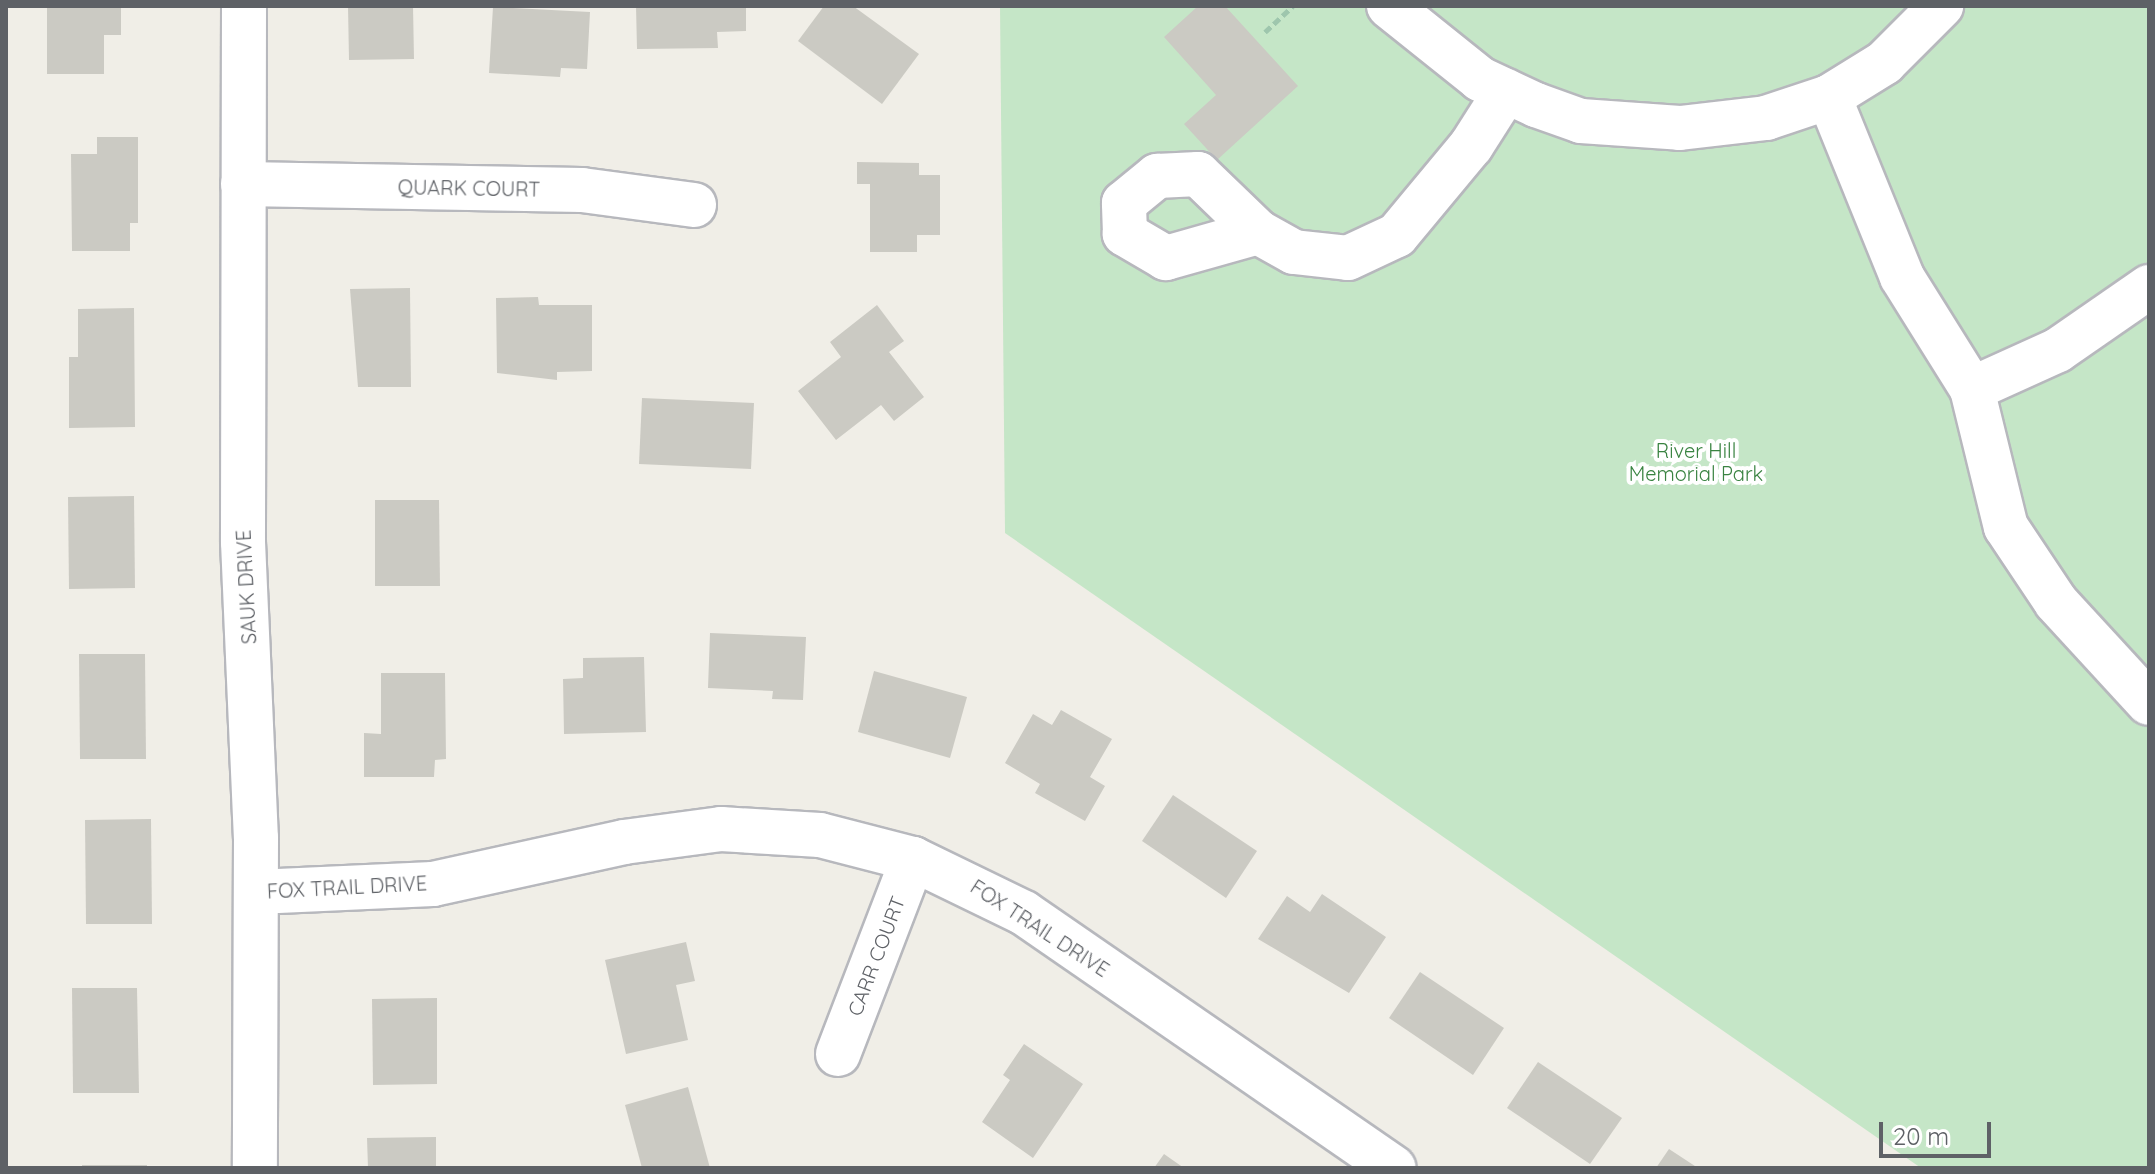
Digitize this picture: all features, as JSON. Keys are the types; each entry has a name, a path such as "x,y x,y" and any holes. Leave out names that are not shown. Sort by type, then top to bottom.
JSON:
{"street":[{"name":"SAUK DRIVE","path":"244,6 243,542 256,892 255,1168"},
{"path":"1389,6 1480,79 1506,91 1581,121 1680,128 1766,118 1829,97 1884,63 1941,6"},
{"path":"1258,232 1318,259 1348,258 1397,235 1471,146 1506,91"},
{"path":"1829,97 1902,277 1972,389 2006,527 2056,602 2149,703"},
{"name":"QUARK COURT","path":"243,184 582,190 694,205"},
{"path":"1972,389 2058,350 2149,287"},
{"name":"FOX TRAIL DRIVE","path":"256,892 433,884 624,842 721,829 820,835 913,859 1024,913 1394,1168"},
{"name":"CARR COURT","path":"838,1054 913,859"}],"path":[{"path":"1265,32 1293,6"}],"green space":[{"name":"River Hill Memorial Park","path":"1000,6 2149,6 2149,1168 1921,1168 1005,533"}],"building":[{"path":"47,6 121,6 121,35 104,35 104,74 47,74"},
{"path":"348,6 413,6 414,59 349,60"},
{"path":"636,6 746,6 746,31 717,32 718,48 637,49"},
{"path":"824,6 853,6 919,54 882,104 798,41"},
{"path":"1198,6 1225,6 1298,86 1217,160 1184,124 1216,95 1164,37"},
{"path":"493,7 590,12 587,69 561,68 560,77 489,73"},
{"path":"97,137 138,137 138,223 130,223 130,251 72,251 71,154 97,154"},
{"path":"857,162 919,163 919,175 940,175 940,235 917,235 917,252 870,252 870,184 857,184"},
{"path":"410,288 411,387 358,387 350,289"},
{"path":"538,297 539,305 592,305 592,371 557,372 557,380 497,373 496,298"},
{"path":"877,305 904,341 889,352 924,397 894,421 881,405 836,440 798,391 841,357 830,342"},
{"path":"134,308 135,427 69,428 69,357 78,357 78,309"},
{"path":"642,398 754,403 751,469 639,464"},
{"path":"134,496 135,588 69,589 68,497"},
{"path":"375,500 439,500 440,586 375,586"},
{"path":"710,633 806,637 803,700 772,699 773,691 708,688"},
{"path":"79,654 145,654 146,759 80,759"},
{"path":"644,657 646,732 564,734 563,679 583,678 583,658"},
{"path":"874,671 967,697 950,758 858,732"},
{"path":"381,673 445,673 446,759 435,760 434,777 364,777 364,733 381,734"},
{"path":"1061,710 1112,739 1090,777 1105,786 1085,821 1035,793 1040,784 1005,763 1033,714 1052,725"},
{"path":"1173,795 1257,851 1226,898 1142,841"},
{"path":"151,819 152,924 86,924 85,820"},
{"path":"1322,894 1386,937 1349,993 1258,939 1287,896 1310,912"},
{"path":"686,942 695,981 676,985 688,1040 626,1054 605,960"},
{"path":"1420,972 1504,1028 1473,1075 1389,1018"},
{"path":"72,988 137,988 139,1093 73,1093"},
{"path":"437,998 437,1084 373,1085 372,999"},
{"path":"1024,1044 1083,1084 1033,1158 982,1122 1010,1080 1003,1075"},
{"path":"1538,1062 1622,1118 1590,1164 1507,1108"},
{"path":"688,1087 710,1168 642,1168 625,1105"},
{"path":"436,1137 436,1168 368,1168 367,1138"},
{"path":"1669,1149 1698,1168 1656,1168"},
{"path":"1164,1154 1184,1168 1154,1168"},
{"path":"82,1165 147,1165 147,1168 82,1168"}]}
